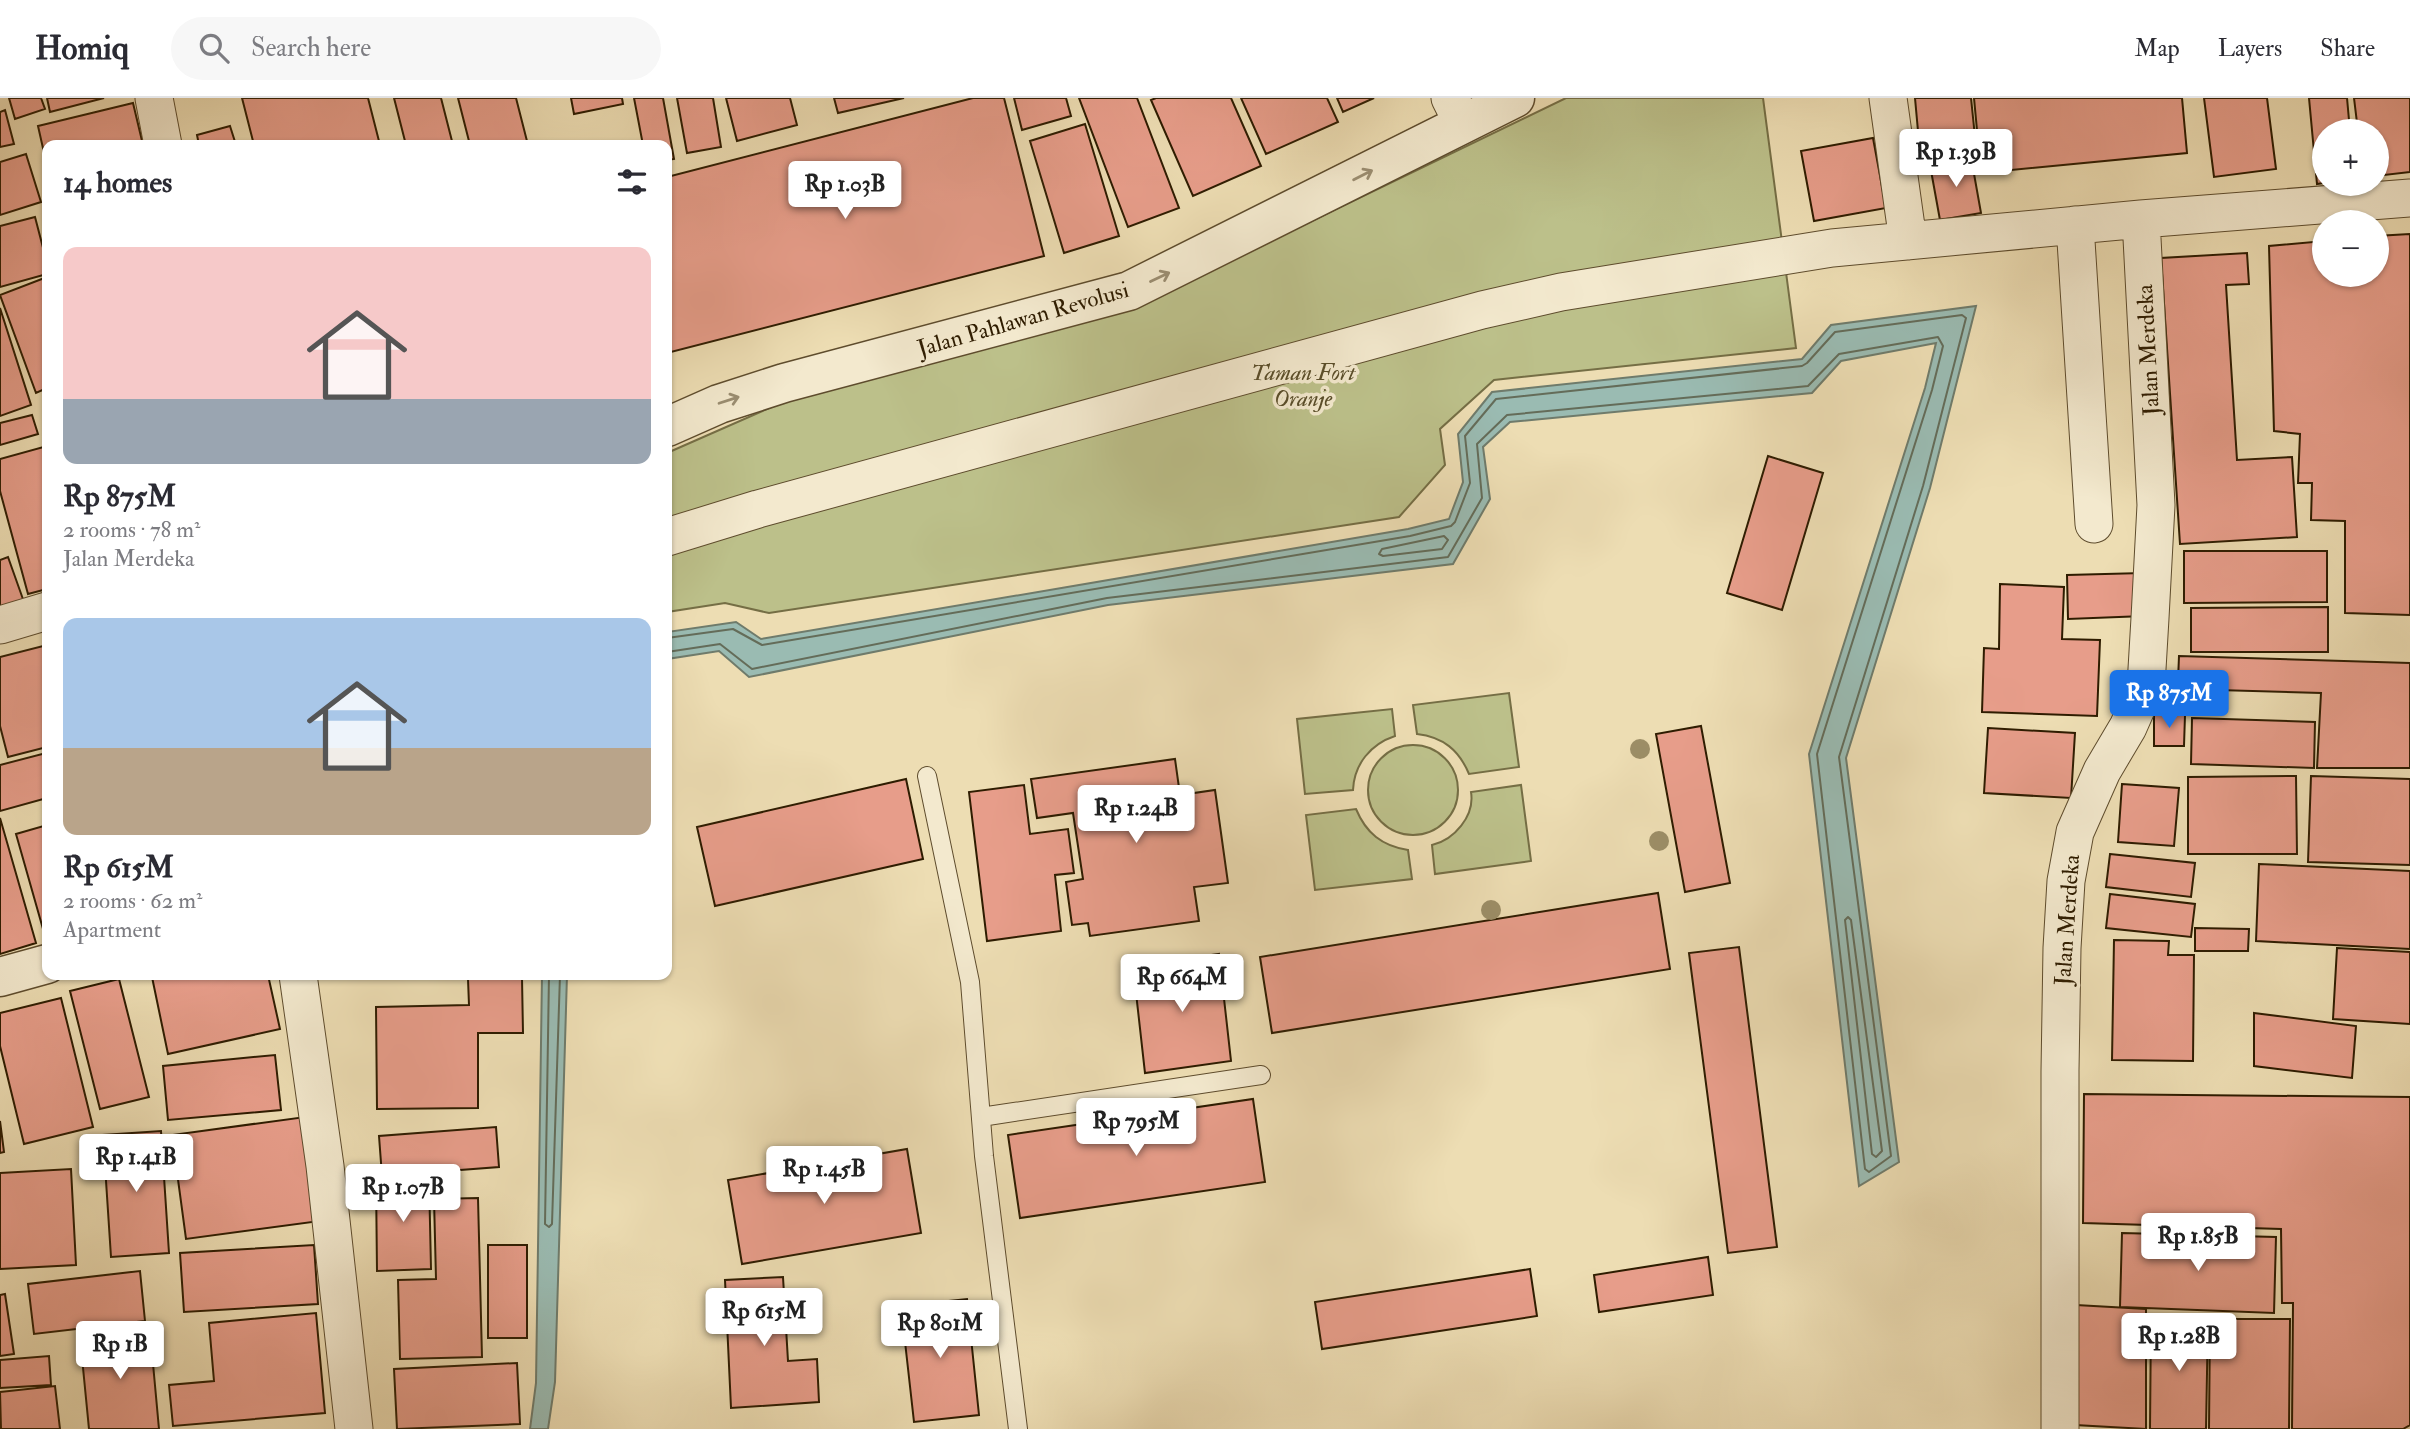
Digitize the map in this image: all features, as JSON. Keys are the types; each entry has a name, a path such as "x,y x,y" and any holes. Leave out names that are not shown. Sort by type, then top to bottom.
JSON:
{"street":[{"path":"154,98 162,140"},
{"name":"Jalan Pahlawan Revolusi","path":"672,425 719,404 784,383 1129,291 1456,111 1515,98"},
{"path":"1888,98 1908,241"},
{"path":"672,535 758,509 1482,310 1560,292 1832,248 2141,219 2410,198"},
{"name":"Jalan Merdeka","path":"2060,1429 2060,1070 2066,881 2075,832 2102,771 2128,727 2146,686 2156,505 2141,219"},
{"path":"2075,225 2094,524"},
{"path":"0,625 42,612"},
{"path":"0,977 42,965"},
{"path":"299,980 325,1166 344,1428"}],"lane":[{"path":"927,776 970,982 981,1117 1018,1429"},
{"path":"981,1117 1261,1074"}],"green space":[{"name":"Taman Fort Oranje","path":"1566,98 1763,98 1796,348 1494,380 1440,429 1445,465 1399,517 769,613 725,603 672,611 672,451 783,402 1132,308"},
{"path":"1509,693 1519,767 1469,774 1449,746 1435,738 1417,734 1413,705"},
{"path":"1392,709 1395,736 1378,744 1365,756 1357,772 1353,790 1305,794 1297,719"},
{"path":"1413,745 1430,748 1445,758 1455,773 1458,790 1455,807 1445,822 1430,832 1413,835 1396,832 1381,822 1371,807 1368,790 1371,773 1381,758 1396,748"},
{"path":"1521,785 1531,861 1435,874 1432,845 1448,838 1461,826 1470,810 1471,792"},
{"path":"1356,809 1376,837 1390,845 1408,850 1412,879 1315,890 1306,815"}],"water":[{"path":"1976,306 1930,488 1846,758 1899,1162 1859,1186 1809,754 1925,388 1936,343 1841,361 1812,393 1510,422 1483,447 1490,499 1453,564 1108,605 749,677 719,651 672,658 672,631 736,622 761,639 1408,529 1449,519 1463,482 1458,434 1492,392 1802,359 1831,325"},
{"path":"542,980 567,980 555,1382 548,1429 530,1429 536,1383"}],"building":[{"path":"9,98 41,98 45,109 15,119"},
{"path":"47,98 104,98 50,112"},
{"path":"242,98 368,98 379,140 253,140"},
{"path":"394,98 441,98 452,140 405,140"},
{"path":"458,98 516,98 527,140 469,140"},
{"path":"571,98 622,98 623,104 574,114"},
{"path":"634,98 663,98 671,140 642,140"},
{"path":"677,98 713,98 721,147 687,153"},
{"path":"726,98 790,98 797,125 737,141"},
{"path":"834,98 904,98 838,113"},
{"path":"973,98 1004,98 1044,256 672,352 672,176"},
{"path":"1014,98 1066,98 1071,116 1022,130"},
{"path":"1079,98 1137,98 1179,208 1128,227"},
{"path":"1231,98 1261,166 1193,196 1151,100"},
{"path":"1241,98 1327,98 1338,122 1266,154"},
{"path":"1337,98 1374,98 1343,112"},
{"path":"1915,98 1971,98 1975,137 1919,142"},
{"path":"1974,98 2182,98 2187,153 1981,173"},
{"path":"2204,98 2267,98 2276,169 2214,177"},
{"path":"2309,98 2347,98 2349,119 2312,119 2312,130"},
{"path":"2354,98 2410,98 2410,172 2389,174 2389,119 2357,119"},
{"path":"133,103 142,140 42,140 42,144 38,126"},
{"path":"5,110 14,144 0,147 0,112"},
{"path":"1085,124 1119,236 1064,253 1030,141"},
{"path":"230,126 234,140 198,140 197,135"},
{"path":"1873,138 1886,208 1814,221 1801,151"},
{"path":"26,154 41,202 0,215 0,162"},
{"path":"1971,157 1981,213 1940,220 1930,165"},
{"path":"35,217 42,244 42,275 0,287 0,226"},
{"path":"2410,234 2410,615 2345,613 2345,521 2311,520 2312,483 2298,483 2300,434 2274,431 2269,246 2312,242 2312,287 2389,287 2389,235"},
{"path":"2247,253 2249,284 2226,285 2237,460 2292,457 2297,537 2180,544 2161,258"},
{"path":"42,279 42,390 36,393 0,295"},
{"path":"0,308 31,405 0,416"},
{"path":"32,415 38,434 0,445 0,423"},
{"path":"42,447 42,590 28,594 0,491 0,459"},
{"path":"1768,456 1823,473 1782,610 1727,593"},
{"path":"2184,551 2327,551 2327,602 2184,603"},
{"path":"8,557 24,602 0,610 0,560"},
{"path":"2143,573 2144,616 2068,619 2067,575"},
{"path":"2000,584 2064,587 2062,639 2100,640 2097,716 1982,712 1984,648 1999,649"},
{"path":"2328,607 2328,652 2191,652 2191,608"},
{"path":"42,646 42,748 8,757 0,726 0,657"},
{"path":"2179,656 2410,663 2410,768 2317,768 2321,693 2218,690 2217,708 2177,706"},
{"path":"2154,714 2185,715 2184,746 2154,746"},
{"path":"2192,718 2315,722 2314,768 2191,764"},
{"path":"1701,726 1730,883 1685,892 1656,734"},
{"path":"1988,728 2075,733 2071,798 1984,793"},
{"path":"42,754 42,799 0,811 0,765"},
{"path":"1175,759 1180,795 1215,790 1228,883 1194,887 1199,921 1090,936 1088,923 1072,925 1066,882 1083,879 1073,813 1037,818 1031,779"},
{"path":"2296,776 2297,854 2188,854 2188,777"},
{"path":"2311,776 2410,779 2410,865 2308,862"},
{"path":"906,779 923,859 715,906 697,827"},
{"path":"2122,784 2179,788 2174,846 2118,842"},
{"path":"1024,785 1030,834 1068,829 1074,873 1055,875 1061,931 987,941 969,792"},
{"path":"0,818 36,943 0,954"},
{"path":"42,826 42,925 16,834"},
{"path":"2110,854 2195,863 2191,897 2106,887"},
{"path":"2259,864 2410,871 2410,949 2256,941"},
{"path":"1658,893 1670,969 1272,1033 1260,957"},
{"path":"2110,894 2195,904 2191,937 2106,928"},
{"path":"2195,928 2249,929 2248,951 2195,951"},
{"path":"2114,940 2169,941 2168,955 2194,955 2193,1061 2112,1060"},
{"path":"1739,947 1777,1247 1728,1253 1689,953"},
{"path":"2337,948 2410,952 2410,1024 2333,1019"},
{"path":"1219,954 1231,1061 1145,1073 1133,966"},
{"path":"119,980 149,1097 100,1109 70,991"},
{"path":"153,980 269,980 280,1029 168,1054"},
{"path":"468,980 522,980 523,1033 478,1033 478,1108 377,1109 376,1007 469,1005"},
{"path":"61,998 93,1127 24,1144 0,1046 0,1013"},
{"path":"2254,1013 2356,1026 2352,1078 2254,1066"},
{"path":"275,1055 281,1110 168,1120 163,1066"},
{"path":"2084,1094 2410,1097 2410,1425 2403,1429 2292,1429 2293,1303 2282,1303 2281,1229 2083,1223"},
{"path":"1253,1099 1265,1182 1020,1218 1008,1135"},
{"path":"305,1117 320,1221 186,1239 172,1135"},
{"path":"0,1121 4,1152 0,1153"},
{"path":"496,1127 499,1167 382,1176 379,1136"},
{"path":"161,1131 169,1253 111,1257 103,1135"},
{"path":"907,1149 921,1233 742,1264 728,1180"},
{"path":"71,1169 76,1265 0,1269 0,1173"},
{"path":"429,1178 431,1269 377,1271 376,1179"},
{"path":"478,1198 482,1357 400,1359 398,1280 436,1279 434,1199"},
{"path":"2122,1233 2276,1237 2274,1313 2120,1307"},
{"path":"314,1245 318,1304 184,1312 180,1253"},
{"path":"488,1245 527,1245 527,1338 488,1338"},
{"path":"1708,1257 1713,1295 1599,1312 1594,1275"},
{"path":"1530,1269 1537,1316 1322,1349 1315,1302"},
{"path":"140,1271 145,1321 34,1334 28,1284"},
{"path":"783,1277 788,1361 817,1359 819,1402 731,1408 725,1280"},
{"path":"5,1294 14,1354 0,1356 0,1295"},
{"path":"967,1299 979,1415 914,1422 901,1306"},
{"path":"2076,1305 2146,1309 2146,1429 2075,1425"},
{"path":"316,1313 325,1413 173,1426 169,1385 214,1381 209,1323"},
{"path":"2151,1317 2208,1317 2206,1429 2150,1429"},
{"path":"2210,1319 2290,1319 2289,1429 2209,1429"},
{"path":"150,1331 159,1429 89,1429 80,1337"},
{"path":"49,1356 51,1385 0,1388 0,1360"},
{"path":"517,1363 520,1424 397,1429 394,1369"},
{"path":"55,1386 60,1429 1,1429 0,1392"}]}
